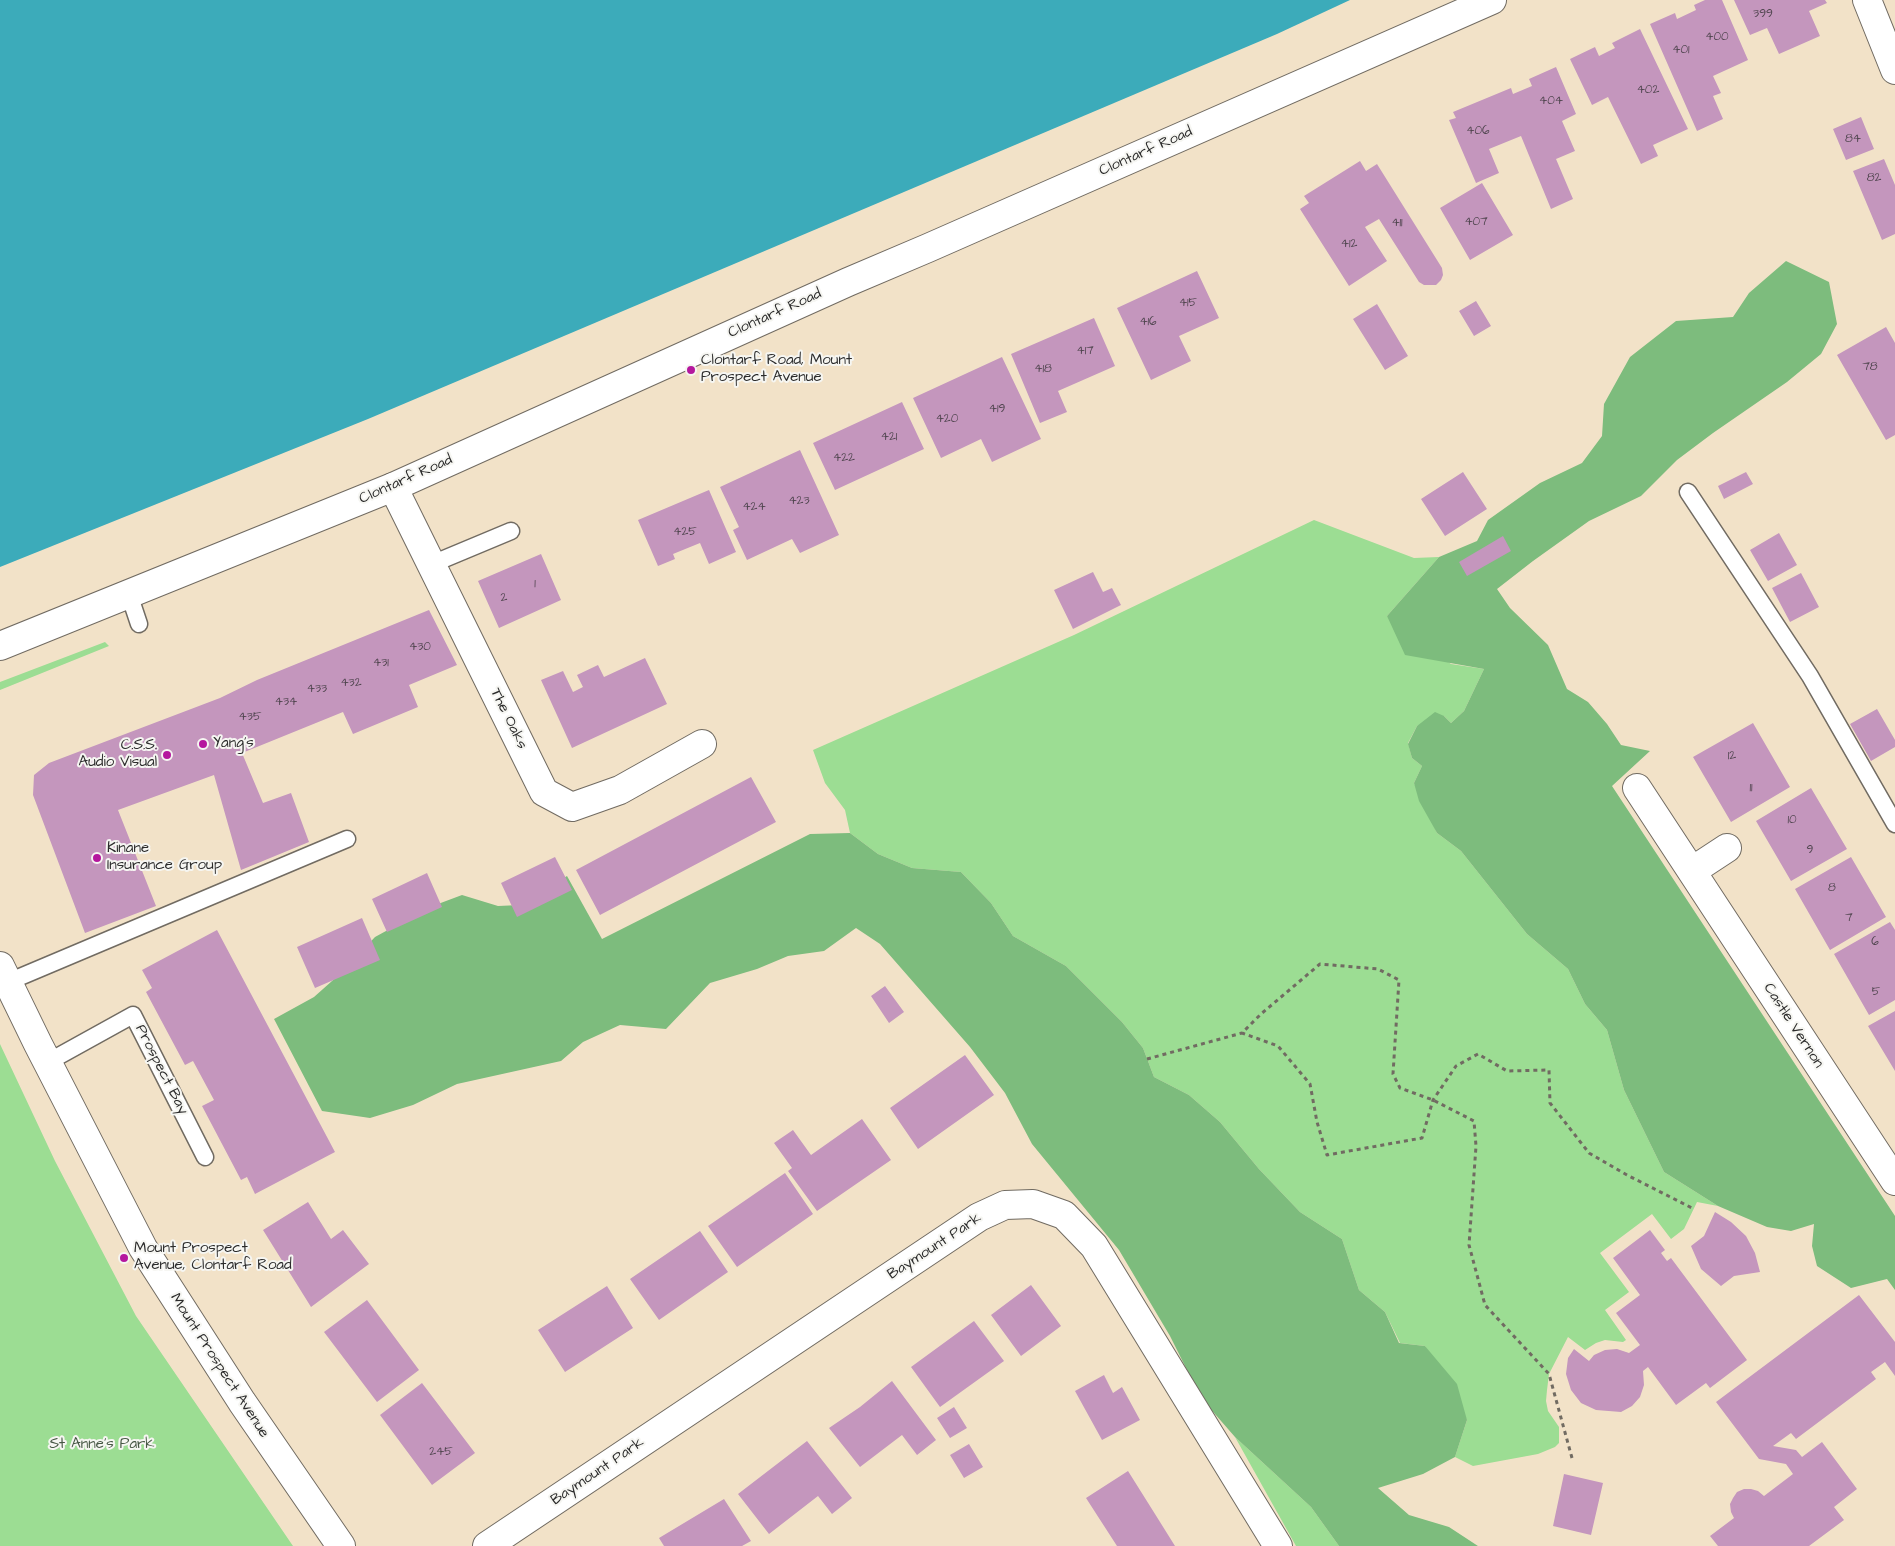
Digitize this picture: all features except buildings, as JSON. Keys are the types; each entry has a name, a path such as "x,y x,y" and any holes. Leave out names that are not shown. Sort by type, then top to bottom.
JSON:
{"street":[{"name":"Clontarf Road","path":"0,646 394,487 848,282 1492,0"},
{"path":"1867,0 1895,70"},
{"name":"The Oaks","path":"394,487 544,792 572,807 620,790 702,744"},
{"name":"Castle Vernon","path":"1638,788 1895,1181"},
{"path":"1692,871 1727,848"},
{"name":"Mount Prospect Avenue","path":"4,974 143,1248 242,1402 341,1546"},
{"name":"Baymount Park","path":"487,1546 979,1217 1005,1205 1033,1204 1064,1216 1094,1246 1278,1546"}],"lane":[{"path":"1688,492 1810,676 1895,824"},
{"path":"432,564 511,531"},
{"path":"129,594 139,624"},
{"path":"4,974 347,839"},
{"name":"Prospect Bay","path":"48,1062 133,1016 205,1158"}],"path":[{"path":"1147,1059 1242,1033 1261,1014 1320,964 1378,969 1399,980 1393,1074 1400,1088 1433,1100 1474,1121 1476,1146 1469,1245 1485,1305 1549,1374 1572,1458"},
{"path":"1242,1033 1278,1046 1310,1084 1317,1122 1327,1155 1422,1138 1433,1100 1456,1066 1478,1054 1507,1070 1549,1070 1550,1103 1589,1152 1627,1176 1694,1209"}],"green space":[{"path":"1786,261 1829,282 1837,324 1821,354 1787,382 1677,460 1641,496 1589,521 1497,589 1510,608 1548,645 1567,689 1588,702 1607,724 1621,745 1650,751 1612,786 1895,1216 1895,1290 1887,1279 1851,1288 1817,1266 1812,1246 1814,1224 1791,1231 1767,1227 1718,1206 1664,1172 1624,1090 1607,1030 1585,1004 1568,969 1527,934 1461,851 1437,833 1419,801 1414,783 1422,766 1412,758 1408,744 1417,726 1435,712 1444,716 1451,723 1464,711 1484,669 1405,655 1387,616 1439,557 1477,541 1488,520 1540,483 1582,463 1602,436 1604,404 1630,357 1676,321 1733,317 1749,293"},
{"path":"1314,520 1414,558 1439,557 1387,616 1451,664 1484,669 1464,711 1451,723 1444,716 1417,726 1408,743 1412,758 1422,766 1414,783 1437,833 1461,851 1527,934 1568,969 1585,1004 1607,1030 1624,1090 1664,1172 1718,1206 1697,1202 1684,1229 1671,1239 1652,1214 1600,1253 1629,1292 1605,1310 1626,1340 1623,1342 1605,1340 1585,1350 1568,1337 1549,1374 1546,1401 1548,1411 1559,1427 1559,1443 1555,1447 1538,1454 1473,1466 1455,1457 1467,1420 1425,1346 1400,1343 1385,1312 1359,1290 1342,1239 1300,1212 1259,1169 1220,1122 1189,1095 1154,1077 1143,1048 1122,1022 1066,966 1013,936 991,903 961,872 912,868 878,854 850,833 845,810 825,783 813,750 1074,635"},
{"path":"105,642 109,646 0,690 0,682"},
{"path":"850,833 878,854 912,868 961,872 991,903 1013,936 1066,966 1122,1022 1143,1048 1154,1077 1189,1095 1220,1122 1259,1169 1300,1212 1342,1239 1359,1290 1385,1312 1399,1343 1425,1346 1457,1384 1467,1420 1455,1457 1423,1474 1378,1488 1409,1515 1449,1527 1478,1546 1339,1546 1311,1507 1235,1437 1201,1398 1170,1336 1119,1250 1032,1144 1005,1093 970,1047 880,944 856,928 824,951 788,956 757,969 710,983 666,1029 620,1025 583,1042 561,1061 457,1084 413,1105 370,1118 322,1111 274,1019 314,997 341,973 375,937 430,907 462,895 498,906 520,905 567,876 602,939 810,834"},
{"name":"St Anne's Park","path":"0,1044 55,1161 136,1316 293,1546 0,1546"},
{"path":"1235,1437 1311,1507 1339,1546 1296,1546"}],"water":[{"path":"0,0 1350,0 1277,34 368,419 0,567"}],"place":[{"name":"Clontarf Road, Mount Prospect Avenue","path":"691,370"},
{"name":"Yang's","path":"203,744"},
{"name":"C.S.S. Audio Visual","path":"167,755"},
{"name":"Kinane Insurance Group","path":"97,858"},
{"name":"Mount Prospect Avenue, Clontarf Road","path":"124,1258"}]}
